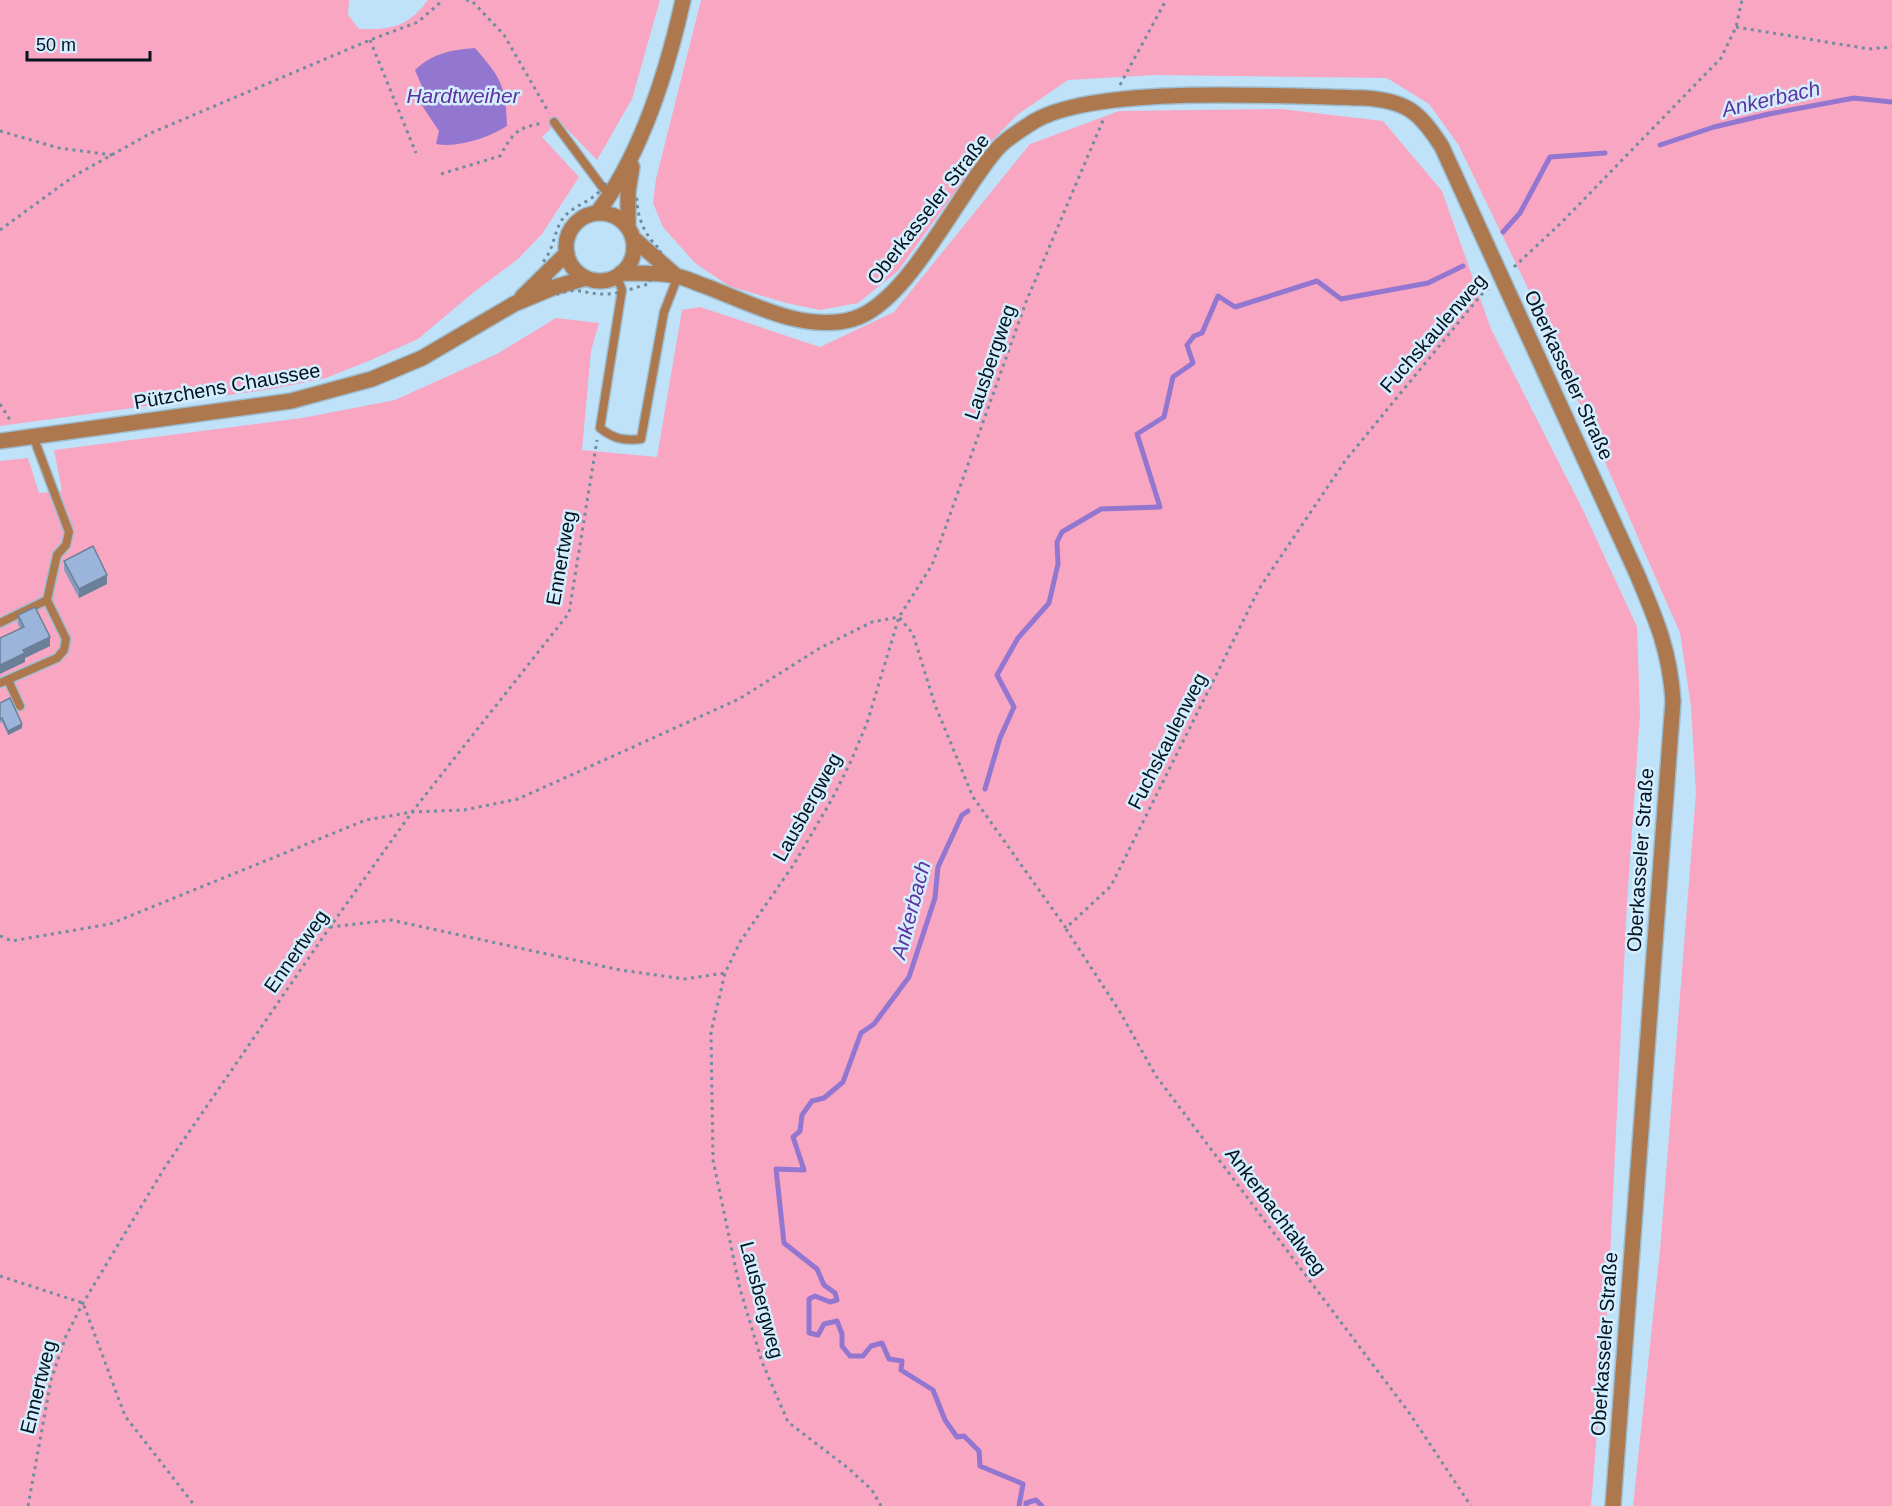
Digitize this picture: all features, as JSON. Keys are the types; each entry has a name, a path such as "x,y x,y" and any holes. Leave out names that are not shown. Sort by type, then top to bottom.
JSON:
{"street":[{"path":"630,233 611,215 597,213 579,220 571,229 567,241 567,253 571,264 586,278 607,280 619,274 632,259 628,192 634,155 683,0"},
{"name":"Oberkasseler Straße","path":"619,274 676,276 794,319 828,323 854,319 879,305 901,284 969,185 999,147 1032,122 1064,109 1112,100 1179,97 1365,98 1390,100 1412,109 1428,124 1442,147 1662,632 1671,666 1673,701 1613,1506"},
{"path":"597,213 634,155"},
{"name":"Oberkasseler Straße","path":"630,233 676,276"},
{"name":"Pützchens Chaussee","path":"514,304 567,253"},
{"name":"Pützchens Chaussee","path":"0,441 291,401 372,379 422,358 514,304 586,278"}],"lane":[{"path":"554,122 613,190"},
{"path":"619,274 622,290 600,428 611,437 626,441 641,439 664,312 676,276"},
{"path":"20,706 4,682 57,658 64,650 66,639 47,600 57,555 66,544 69,532 26,437"},
{"path":"0,623 47,600"}],"path":[{"path":"0,230 74,176 151,133 370,39 418,22 443,0"},
{"path":"441,174 500,156 512,134 522,127 554,122 504,35 472,1 466,0"},
{"name":"Lausbergweg","path":"881,1506 872,1490 849,1468 788,1422 762,1362 740,1288 713,1160 711,1032 725,973 740,942 788,873 841,780 867,723 899,617 932,565 1026,302 1112,100 1166,0"},
{"name":"Fuchskaulenweg","path":"1065,928 1111,886 1266,579 1345,461 1481,295 1561,223 1721,58 1736,27 1742,0"},
{"path":"1736,27 1869,49 1892,47"},
{"path":"370,39 416,153"},
{"path":"0,131 59,148 113,154"},
{"path":"557,290 542,263 551,254 557,228 564,217 613,190"},
{"path":"0,404 26,437"},
{"name":"Ennertweg","path":"28,1506 51,1380 66,1336 83,1303 165,1167 412,812 568,614 600,428"},
{"path":"0,936 12,941 110,924 366,820 412,812 464,810 518,799 549,787 739,699 819,648 872,622 899,617 913,634 935,705 973,797 1065,928"},
{"path":"330,927 391,920 620,970 685,979 725,973"},
{"name":"Ankerbachtalweg","path":"1065,928 1120,1012 1156,1076 1410,1414 1471,1506"},
{"path":"0,1276 83,1303 125,1416 195,1506"}],"shaded area":[{"path":"0,0 349,0 348,15 359,29 380,29 406,21 428,0 660,0 632,99 597,160 559,121 542,137 579,177 542,234 518,259 418,339 326,378 272,389 0,426"},
{"path":"701,0 1892,0 1892,1506 1633,1506 1660,1250 1696,793 1691,707 1680,633 1536,305 1458,144 1429,104 1387,78 1154,75 1068,80 1017,115 992,141 898,271 858,303 820,310 786,303 729,286 695,263 663,227 653,203 656,179"},
{"path":"1281,109 1383,121 1442,191 1491,329 1583,510 1637,627 1640,714 1627,903 1608,1300 1591,1506 0,1506 0,461 28,458 39,493 62,491 54,450 302,418 395,400 497,354 556,318 599,323 591,351 582,450 657,457 682,310 700,307 820,347 894,312 1030,144 1119,111"}],"water":[{"name":"Hardtweiher","path":"475,48 491,67 500,83 505,101 507,126 473,141 454,145 436,144 439,131 421,104 423,89 415,70 443,53"}],"building":[{"path":"93,546 107,575 79,589 64,561"},
{"path":"35,607 50,637 23,650 25,653 0,665 0,638 24,627 18,615"},
{"path":"10,698 22,724 8,731 2,718 0,719 0,703"}],"waterway":[{"name":"Ankerbach","path":"1660,145 1714,127 1854,98 1892,102"},
{"name":"Ankerbach","path":"1503,232 1520,213 1550,157 1605,153"},
{"name":"Ankerbach","path":"985,789 1000,738 1014,707 997,675 1018,638 1049,603 1058,564 1057,542 1062,532 1101,509 1160,507 1137,434 1164,417 1173,377 1193,363 1187,345 1194,336 1202,333 1218,296 1235,307 1317,281 1341,299 1428,283 1463,266"},
{"name":"Ankerbach","path":"968,811 962,815 938,867 935,898 909,977 874,1024 861,1033 843,1082 824,1098 812,1101 802,1115 800,1131 793,1137 804,1170 776,1169 784,1243 817,1269 824,1285 835,1293 837,1300 830,1302 815,1296 809,1299 809,1333 818,1335 824,1324 837,1321 842,1334 842,1346 850,1356 863,1356 871,1346 882,1343 889,1359 902,1361 901,1370 933,1390 945,1420 957,1437 964,1436 979,1451 980,1466 1023,1484 1019,1506"},
{"name":"Ankerbach","path":"1026,1506 1026,1503 1036,1500 1042,1506"}]}
